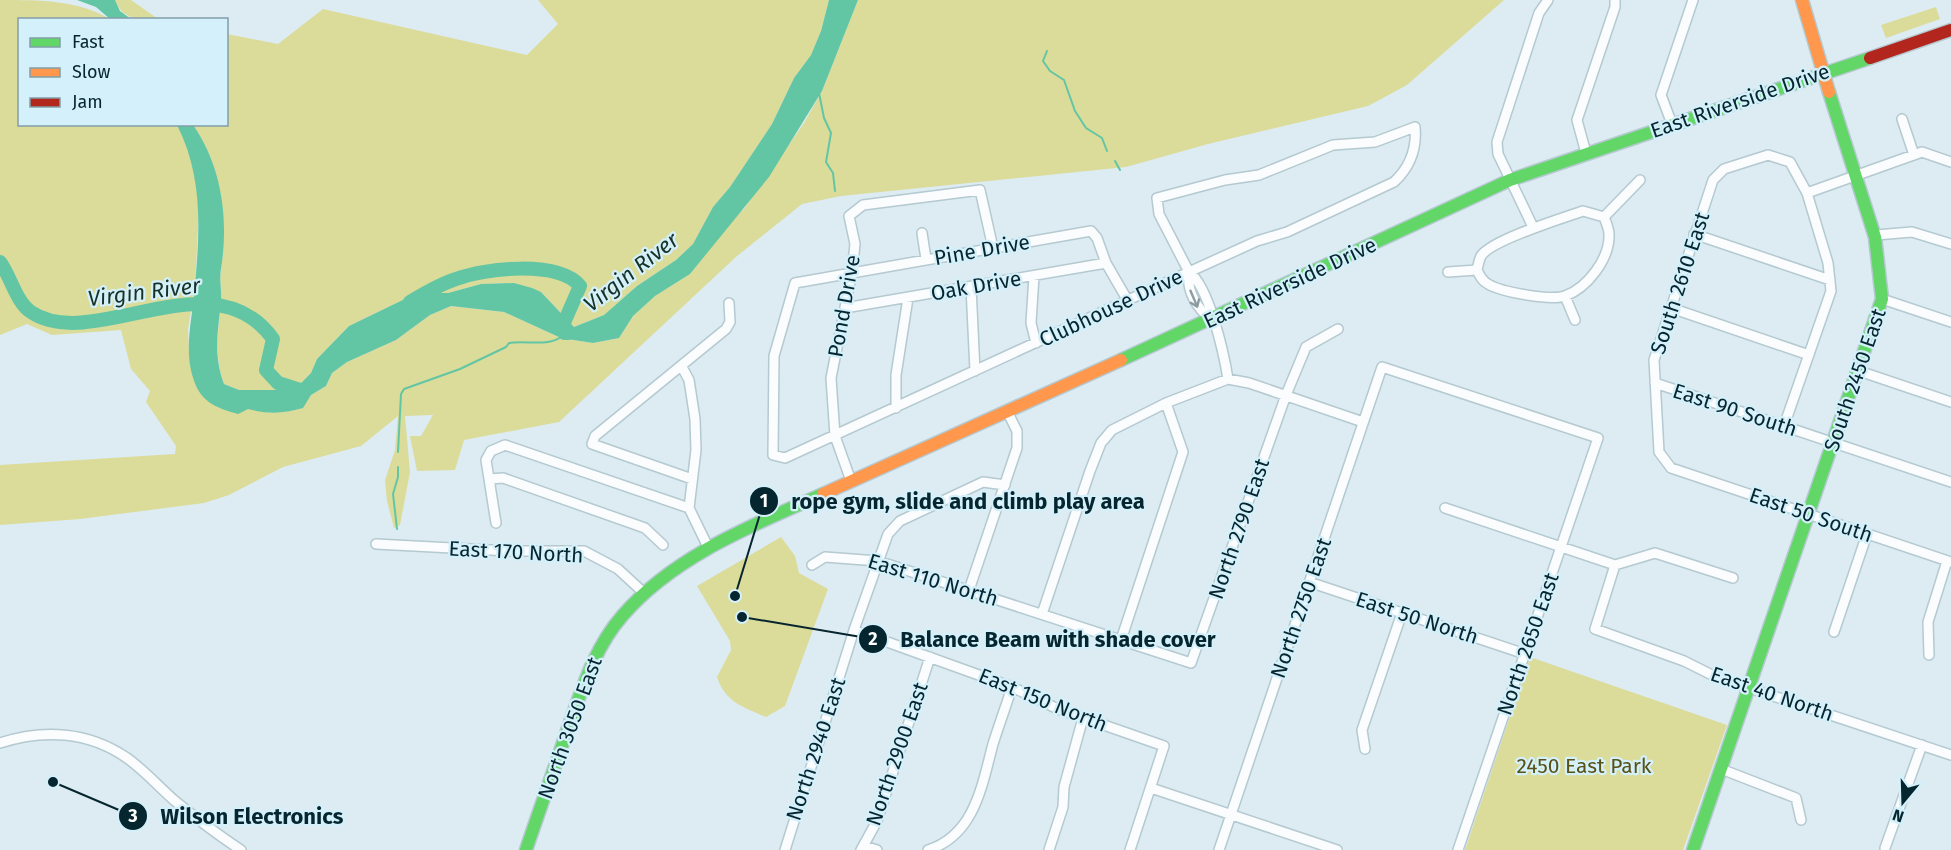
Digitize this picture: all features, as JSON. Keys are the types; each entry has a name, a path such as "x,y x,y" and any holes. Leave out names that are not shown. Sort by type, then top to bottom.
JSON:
{"main road":[{"name":"South 2450 East","path":"1693,850 1882,299 1883,272 1876,235 1822,74 1802,0"},
{"name":"East Riverside Drive","path":"648,590 679,565 851,481 1212,320 1510,180 1951,30"},
{"name":"North 3050 East","path":"526,850 586,678 601,647 621,617 648,590"}],"street":[{"path":"1533,227 1498,154 1497,142 1539,13 1548,0"},
{"path":"1586,153 1577,120 1615,7 1615,0"},
{"path":"1672,124 1661,94 1693,0"},
{"path":"1902,119 1914,156"},
{"name":"Clubhouse Drive","path":"773,455 785,458 1188,272 1257,241 1287,232 1394,182 1406,171 1416,141 1415,127 1375,142 1333,145 1259,175 1225,180 1156,198 1159,214 1188,272"},
{"path":"1784,426 1831,291 1828,263 1806,194 1922,152 1951,162"},
{"name":"South 2610 East","path":"1671,468 1659,452 1654,360 1713,180 1724,169 1768,154 1790,162 1806,194"},
{"path":"1604,217 1640,180"},
{"name":"Pond Drive","path":"851,481 835,436 831,378 852,272 855,244 849,216 863,206 981,190 993,248"},
{"path":"1583,211 1604,217 1609,234 1598,267 1588,280 1565,296 1543,297 1498,288 1481,279 1477,270 1481,256 1489,249 1533,227 1583,211"},
{"name":"Pine Drive","path":"773,455 774,356 795,283 1091,231 1097,238 1107,264 1128,301"},
{"path":"1876,235 1912,231 1951,244"},
{"path":"921,233 926,259"},
{"path":"1694,234 1830,280"},
{"name":"Oak Drive","path":"844,308 1107,264"},
{"path":"1448,272 1477,270"},
{"path":"1188,272 1196,277 1210,307 1212,320 1224,353 1228,379"},
{"path":"1034,276 1030,323 1036,343"},
{"path":"971,287 975,371"},
{"path":"1565,296 1575,320"},
{"path":"896,408 896,375 908,298"},
{"path":"1882,299 1951,322"},
{"path":"692,479 592,444 595,436 726,329 729,322 729,303"},
{"path":"1671,308 1809,355"},
{"name":"North 2790 East","path":"1191,663 1286,395 1306,347 1338,329"},
{"name":"North 2750 East","path":"1220,850 1382,366 1598,438"},
{"path":"682,367 689,380 695,419 696,450 689,508 709,549"},
{"path":"1859,371 1951,402"},
{"path":"1042,614 1101,443 1112,430 1166,404 1228,379 1286,395 1363,422"},
{"name":"East 90 South","path":"1655,383 1951,482"},
{"path":"1121,640 1183,452 1166,404"},
{"path":"969,590 1017,448 1017,431 1007,411"},
{"name":"North 2650 East","path":"1458,850 1598,438"},
{"path":"496,523 490,479 485,468 491,451 505,445 689,508"},
{"name":"East 50 South","path":"1671,468 1949,561"},
{"path":"490,479 503,478 645,528 663,545"},
{"name":"North 2940 East","path":"784,850 854,630 888,534 900,521 983,482 1005,485"},
{"path":"1446,508 1615,565 1655,553 1733,578"},
{"path":"1834,632 1867,534"},
{"name":"East 170 North","path":"376,544 478,550 584,551 618,569 648,590"},
{"name":"East 110 North","path":"812,565 825,557 879,561 1191,663"},
{"path":"1929,655 1929,622 1949,561"},
{"name":"East 40 North","path":"1615,565 1595,629 1749,688 1951,755"},
{"name":"East 50 North","path":"1309,582 1525,654"},
{"path":"1365,749 1362,730 1402,614"},
{"name":"East 150 North","path":"854,630 1012,687 1058,710 1164,746 1151,788"},
{"name":"North 2900 East","path":"862,848 877,820 930,657"},
{"path":"928,850 946,842 962,827 974,808 1012,687"},
{"path":"1049,850 1063,807 1064,787 1083,718"},
{"path":"0,743 23,736 61,733 100,742 128,758 175,801 241,850"},
{"path":"1885,848 1922,745"},
{"path":"1721,770 1796,798 1801,820"},
{"path":"1130,850 1151,788 1337,850"},
{"path":"862,848 877,850"}],"green space":[{"path":"0,0 58,2 85,8 108,18 18,18 18,126 178,126 190,148 197,180 199,207 195,287 188,329 189,352 197,388 248,409 274,412 302,408 311,395 326,386 332,373 347,362 396,340 430,315 451,306 504,312 561,338 593,343 619,338 633,316 655,296 690,274 734,218 744,209 804,123 822,91 858,0 1504,0 1407,85 1368,106 1208,144 1126,167 841,196 802,204 737,256 559,422 464,440 455,470 417,471 410,436 421,436 433,415 405,416 410,472 400,525 394,528 387,501 385,480 395,450 398,416 361,446 283,467 229,495 204,503 80,519 0,525 0,465 175,454 176,446 146,402 150,391 131,369 121,330 52,335 27,324 0,335"},
{"path":"115,0 131,0 157,18 135,18 127,15"},
{"path":"538,0 829,0 821,31 811,55 794,78 772,124 730,187 713,207 693,244 676,260 637,286 604,315 574,327 541,292 514,283 481,284 448,293 413,295 349,326 317,359 311,373 301,383 280,390 239,390 224,384 219,363 218,343 224,232 221,194 211,158 194,126 228,126 228,34 278,44 323,9 527,55 558,24"},
{"path":"1936,7 1940,19 1886,38 1881,25"},
{"path":"781,537 795,556 799,573 828,589 785,706 766,717 736,703 720,685 717,677 731,650 730,641 697,586"},
{"name":"2450 East Park","path":"1530,657 1727,725 1683,850 1465,850"}],"shaded area":[{"path":"77,0 115,0 120,11 130,18 109,18 96,7"},
{"path":"829,0 858,0 822,91 769,177 690,274 655,296 633,316 619,338 593,343 561,338 504,312 451,306 430,315 396,340 347,362 332,373 326,386 311,395 303,408 275,413 248,409 238,414 209,402 197,388 190,362 189,336 197,264 198,203 191,164 177,126 194,126 211,158 221,194 224,232 217,343 218,363 224,384 239,390 280,390 301,383 311,373 317,359 349,326 413,295 448,293 481,284 514,283 541,292 574,327 604,315 637,286 676,260 693,244 713,207 730,187 772,124 794,78 811,55 821,31"}],"waterway":[{"path":"1047,51 1043,61 1050,71 1064,80 1075,111 1086,128 1102,138 1107,151"},
{"path":"819,93 824,118 831,133 826,162 833,173 835,191"},
{"path":"1115,161 1120,170"},
{"name":"Virgin River","path":"0,262 26,308 57,322 87,322 186,305 219,305 248,315 273,339 266,370 278,383 303,391"},
{"name":"Virgin River","path":"410,302 450,281 469,275 521,269 555,272 570,278 580,286 563,325 565,333 568,333"},
{"path":"398,452 401,394 404,389 460,369 506,347 509,343 543,343 561,337"},
{"path":"397,529 393,494 398,477 398,467"}],"traffic: fast":[{"path":"1121,360 1510,180 1870,58"},
{"path":"1693,850 1882,299 1875,237 1829,92"},
{"path":"526,850 589,672 604,642 623,615 643,594 690,559 742,530 823,494"}],"traffic: slow":[{"path":"1802,0 1829,92"},
{"path":"823,494 1121,360"}],"traffic: jam":[{"path":"1870,58 1951,30"}],"place":[{"name":"rope gym, slide and climb play area","path":"735,596"},
{"name":"Balance Beam with shade cover","path":"742,617"},
{"name":"Wilson Electronics","path":"53,782"}]}
